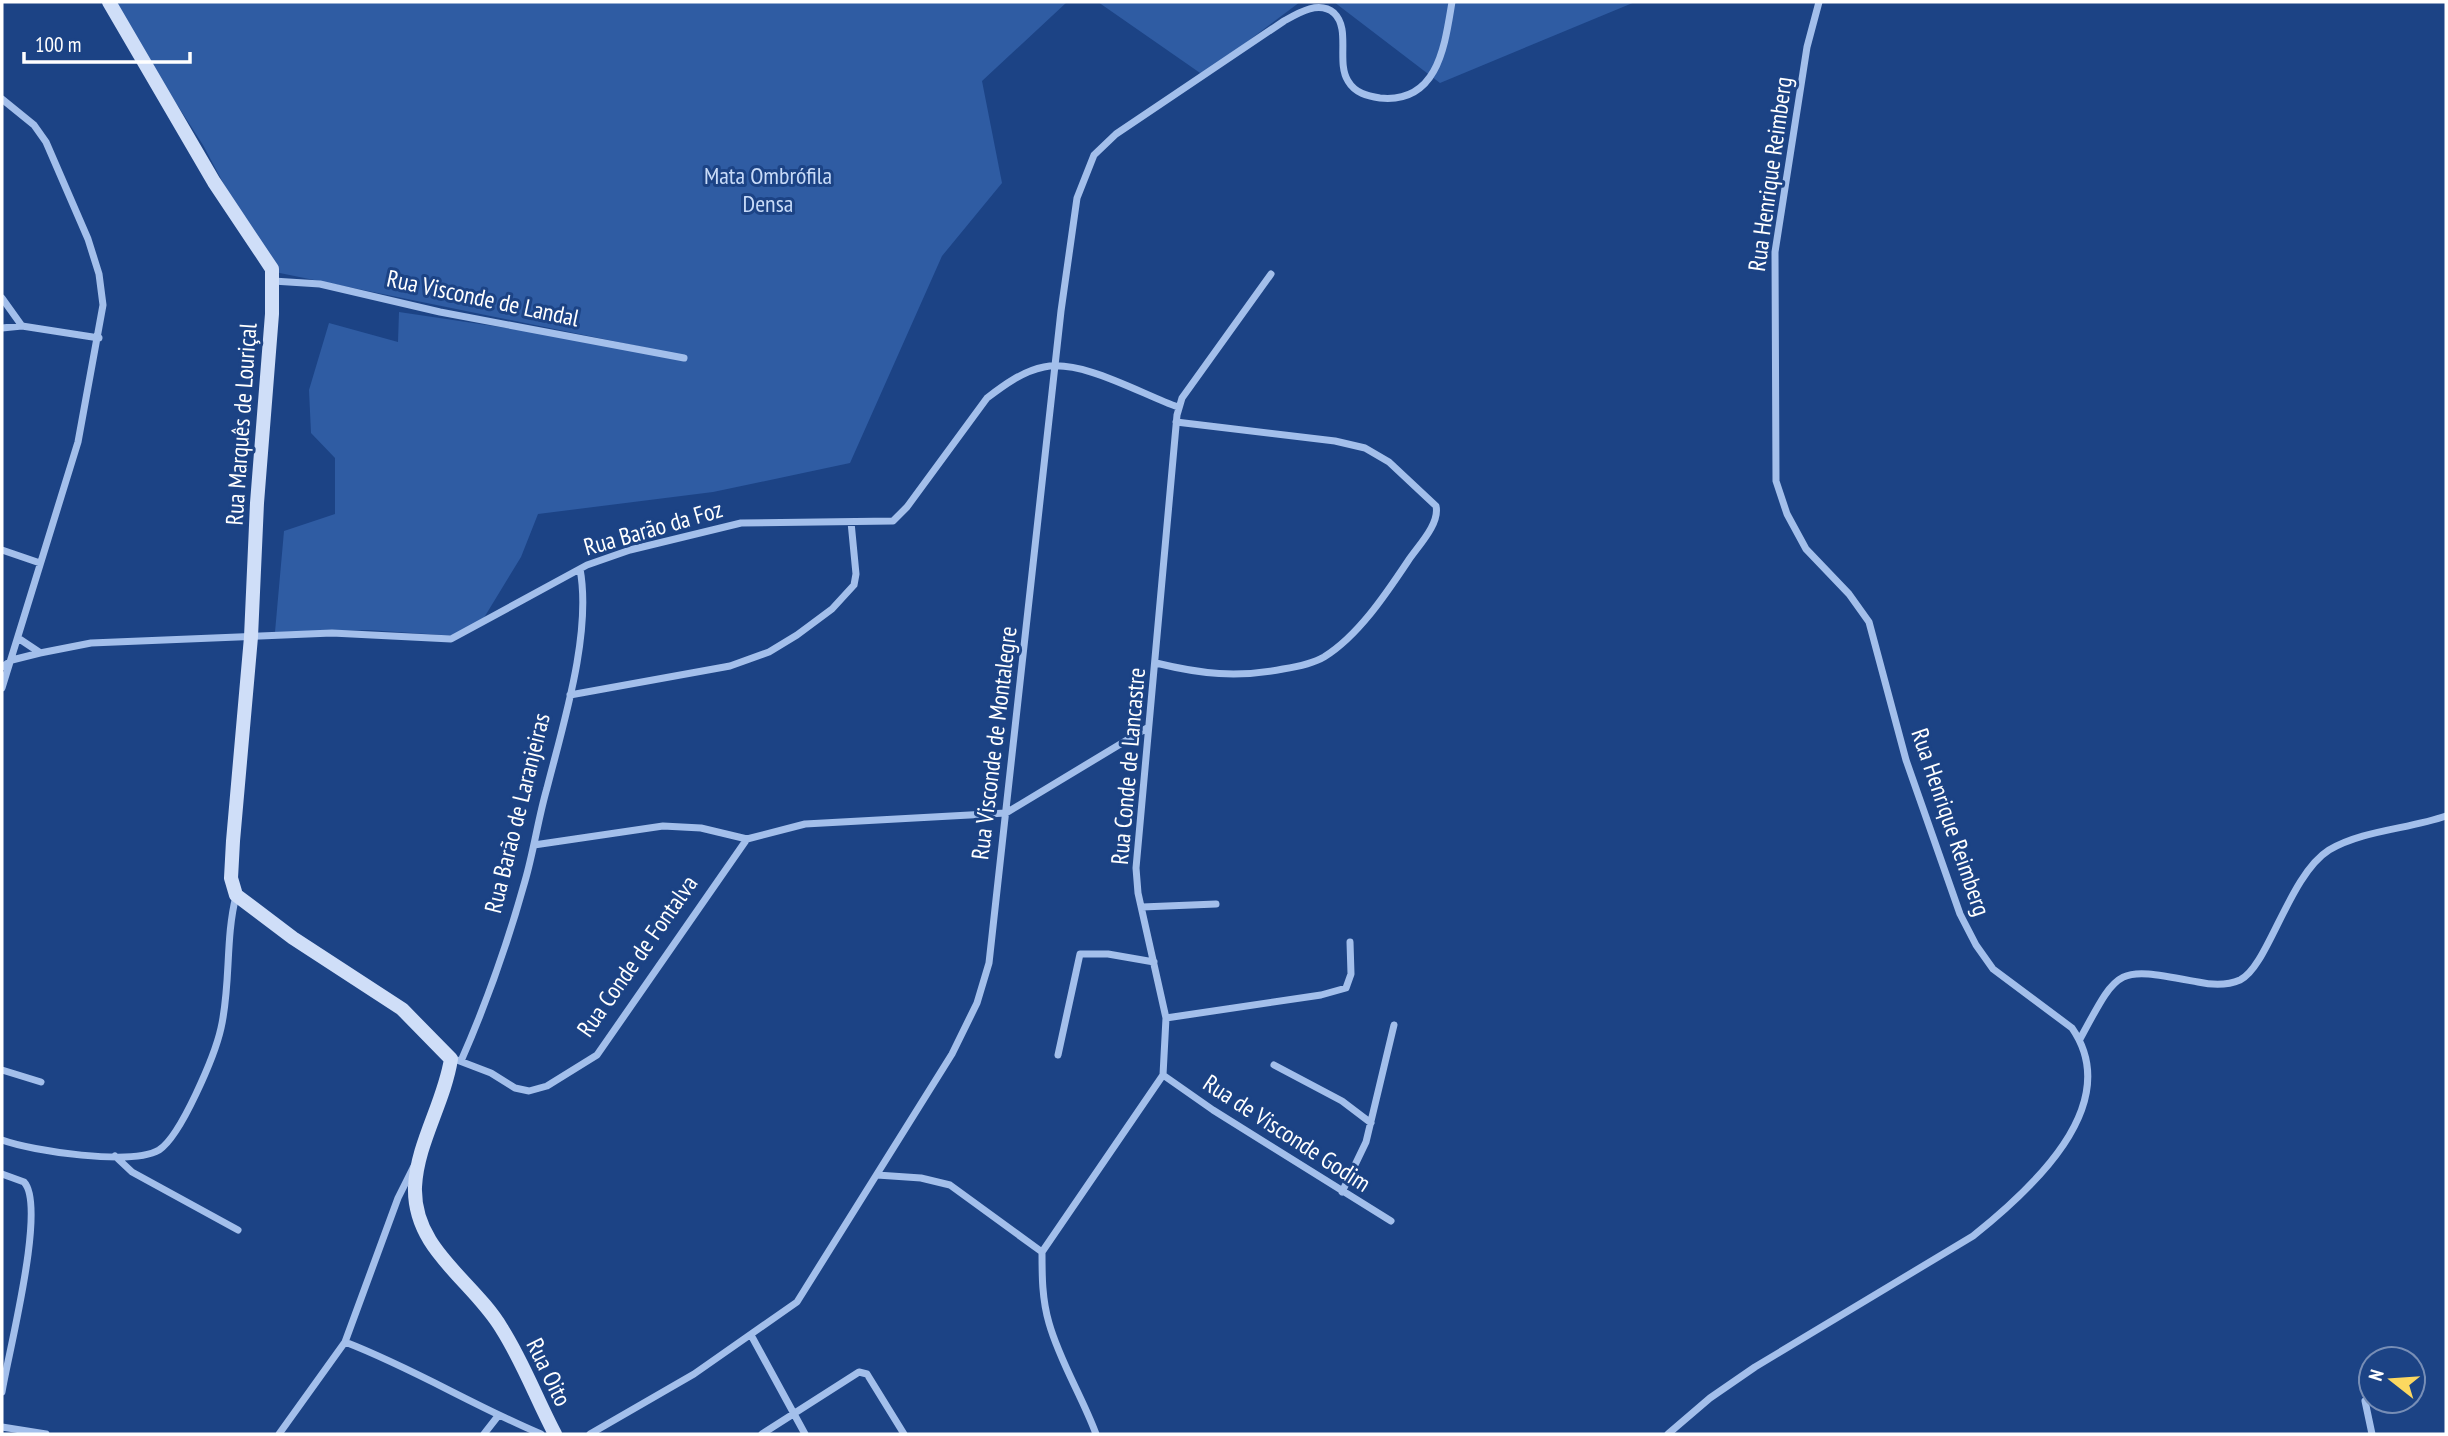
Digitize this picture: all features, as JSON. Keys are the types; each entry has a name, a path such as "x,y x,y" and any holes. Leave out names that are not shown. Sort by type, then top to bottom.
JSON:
{"main road":[{"name":"Rua Marquês de Louriçal","path":"109,2 214,181 272,269 251,637 231,878 236,895"},
{"name":"Rua Conde de Fontalva","path":"236,895 293,938 402,1009 456,1060"},
{"name":"Rua Barão de Laranjeiras","path":"418,1161 456,1060"},
{"name":"Rua Oito","path":"418,1161 416,1201 421,1227 439,1255 503,1329 555,1434"}],"street":[{"name":"Rua Visconde de Montalegre","path":"590,1434 629,1414 797,1302 952,1054 984,986 989,962 1077,198 1094,155 1116,134 1306,10 1318,7 1333,12 1342,37 1342,61 1349,82 1362,93 1384,98 1409,93 1424,84 1436,71 1452,2"},
{"name":"Rua Henrique Reimberg","path":"1819,2 1807,47 1775,252 1774,461 1781,498 1806,549 1849,594 1869,622 1906,760 1954,897 1976,945 1993,969 2048,1007 2072,1028 2080,1039"},
{"path":"2,99 34,125 46,142 84,230 102,290 99,338 78,442 18,638 6,663 2,688"},
{"name":"Rua Conde de Lancastre","path":"1163,1075 1166,1018 1136,868 1178,407 1271,274"},
{"name":"Rua Visconde de Landal","path":"273,281 320,284 440,312 684,358"},
{"path":"2,298 22,326"},
{"path":"2,328 22,326 99,338"},
{"name":"Rua Barão da Foz","path":"6,663 91,643 332,633 452,639 580,569 630,550 741,523 893,521 907,507 987,398 1022,375 1056,365 1079,369 1178,407"},
{"path":"1156,663 1207,675 1231,676 1294,667 1322,658 1343,641 1376,605 1428,532 1438,513 1436,506 1405,475 1365,448 1320,439 1176,422"},
{"path":"570,695 687,676 750,660 774,649 832,610 848,594 855,579 851,522"},
{"path":"2,550 40,563"},
{"name":"Rua Barão de Laranjeiras","path":"456,1060 505,946 534,845 570,695 581,606 580,569"},
{"path":"18,638 40,653"},
{"path":"534,845 663,826 701,828 747,839 805,824 1006,813 1147,728"},
{"path":"1668,1434 1726,1385 1973,1236 2009,1206 2054,1161 2075,1124 2085,1091 2085,1059 2080,1039 2106,994 2121,977 2143,972 2211,985 2230,984 2243,978 2254,965 2298,883 2328,851 2349,842 2446,816"},
{"name":"Rua Conde de Fontalva","path":"456,1060 491,1073 510,1086 529,1091 547,1086 597,1055 676,945 747,839"},
{"path":"2,1140 44,1150 133,1158 155,1152 170,1139 183,1119 221,1027 236,895"},
{"path":"1142,907 1216,904"},
{"path":"1166,1018 1321,995 1346,988 1351,974 1350,942"},
{"path":"1058,1055 1080,954 1108,954 1154,962"},
{"path":"1342,1192 1361,1155 1371,1124 1394,1025"},
{"path":"1274,1065 1342,1101 1371,1124"},
{"path":"2,1070 41,1082"},
{"path":"1096,1434 1063,1362 1049,1322 1043,1294 1042,1251 1163,1075"},
{"name":"Rua de Visconde Godim","path":"1163,1075 1342,1192 1391,1220"},
{"path":"115,1156 132,1172 238,1230"},
{"name":"Rua Barão de Laranjeiras","path":"279,1434 345,1342 398,1198 418,1161"},
{"path":"2,1174 24,1182 33,1198 26,1270 2,1392"},
{"path":"877,1175 920,1178 950,1185 1042,1251"},
{"path":"751,1335 804,1434"},
{"path":"345,1342 405,1366 498,1416 541,1434"},
{"path":"762,1434 859,1373 867,1374 904,1434"},
{"path":"2368,1415 2372,1434"},
{"path":"484,1434 498,1416"},
{"path":"2,1427 46,1434"}],"green space":[{"name":"Mata Ombrófila Densa","path":"111,2 1067,2 982,81 1002,183 942,256 850,463 713,492 538,514 521,557 482,621 457,636 368,630 275,632 284,531 335,514 335,458 311,433 309,390 329,323 398,342 399,312 662,351 270,271 203,145"},
{"path":"1098,2 1300,2 1203,75"},
{"path":"1334,2 1635,2 1440,83"}]}
